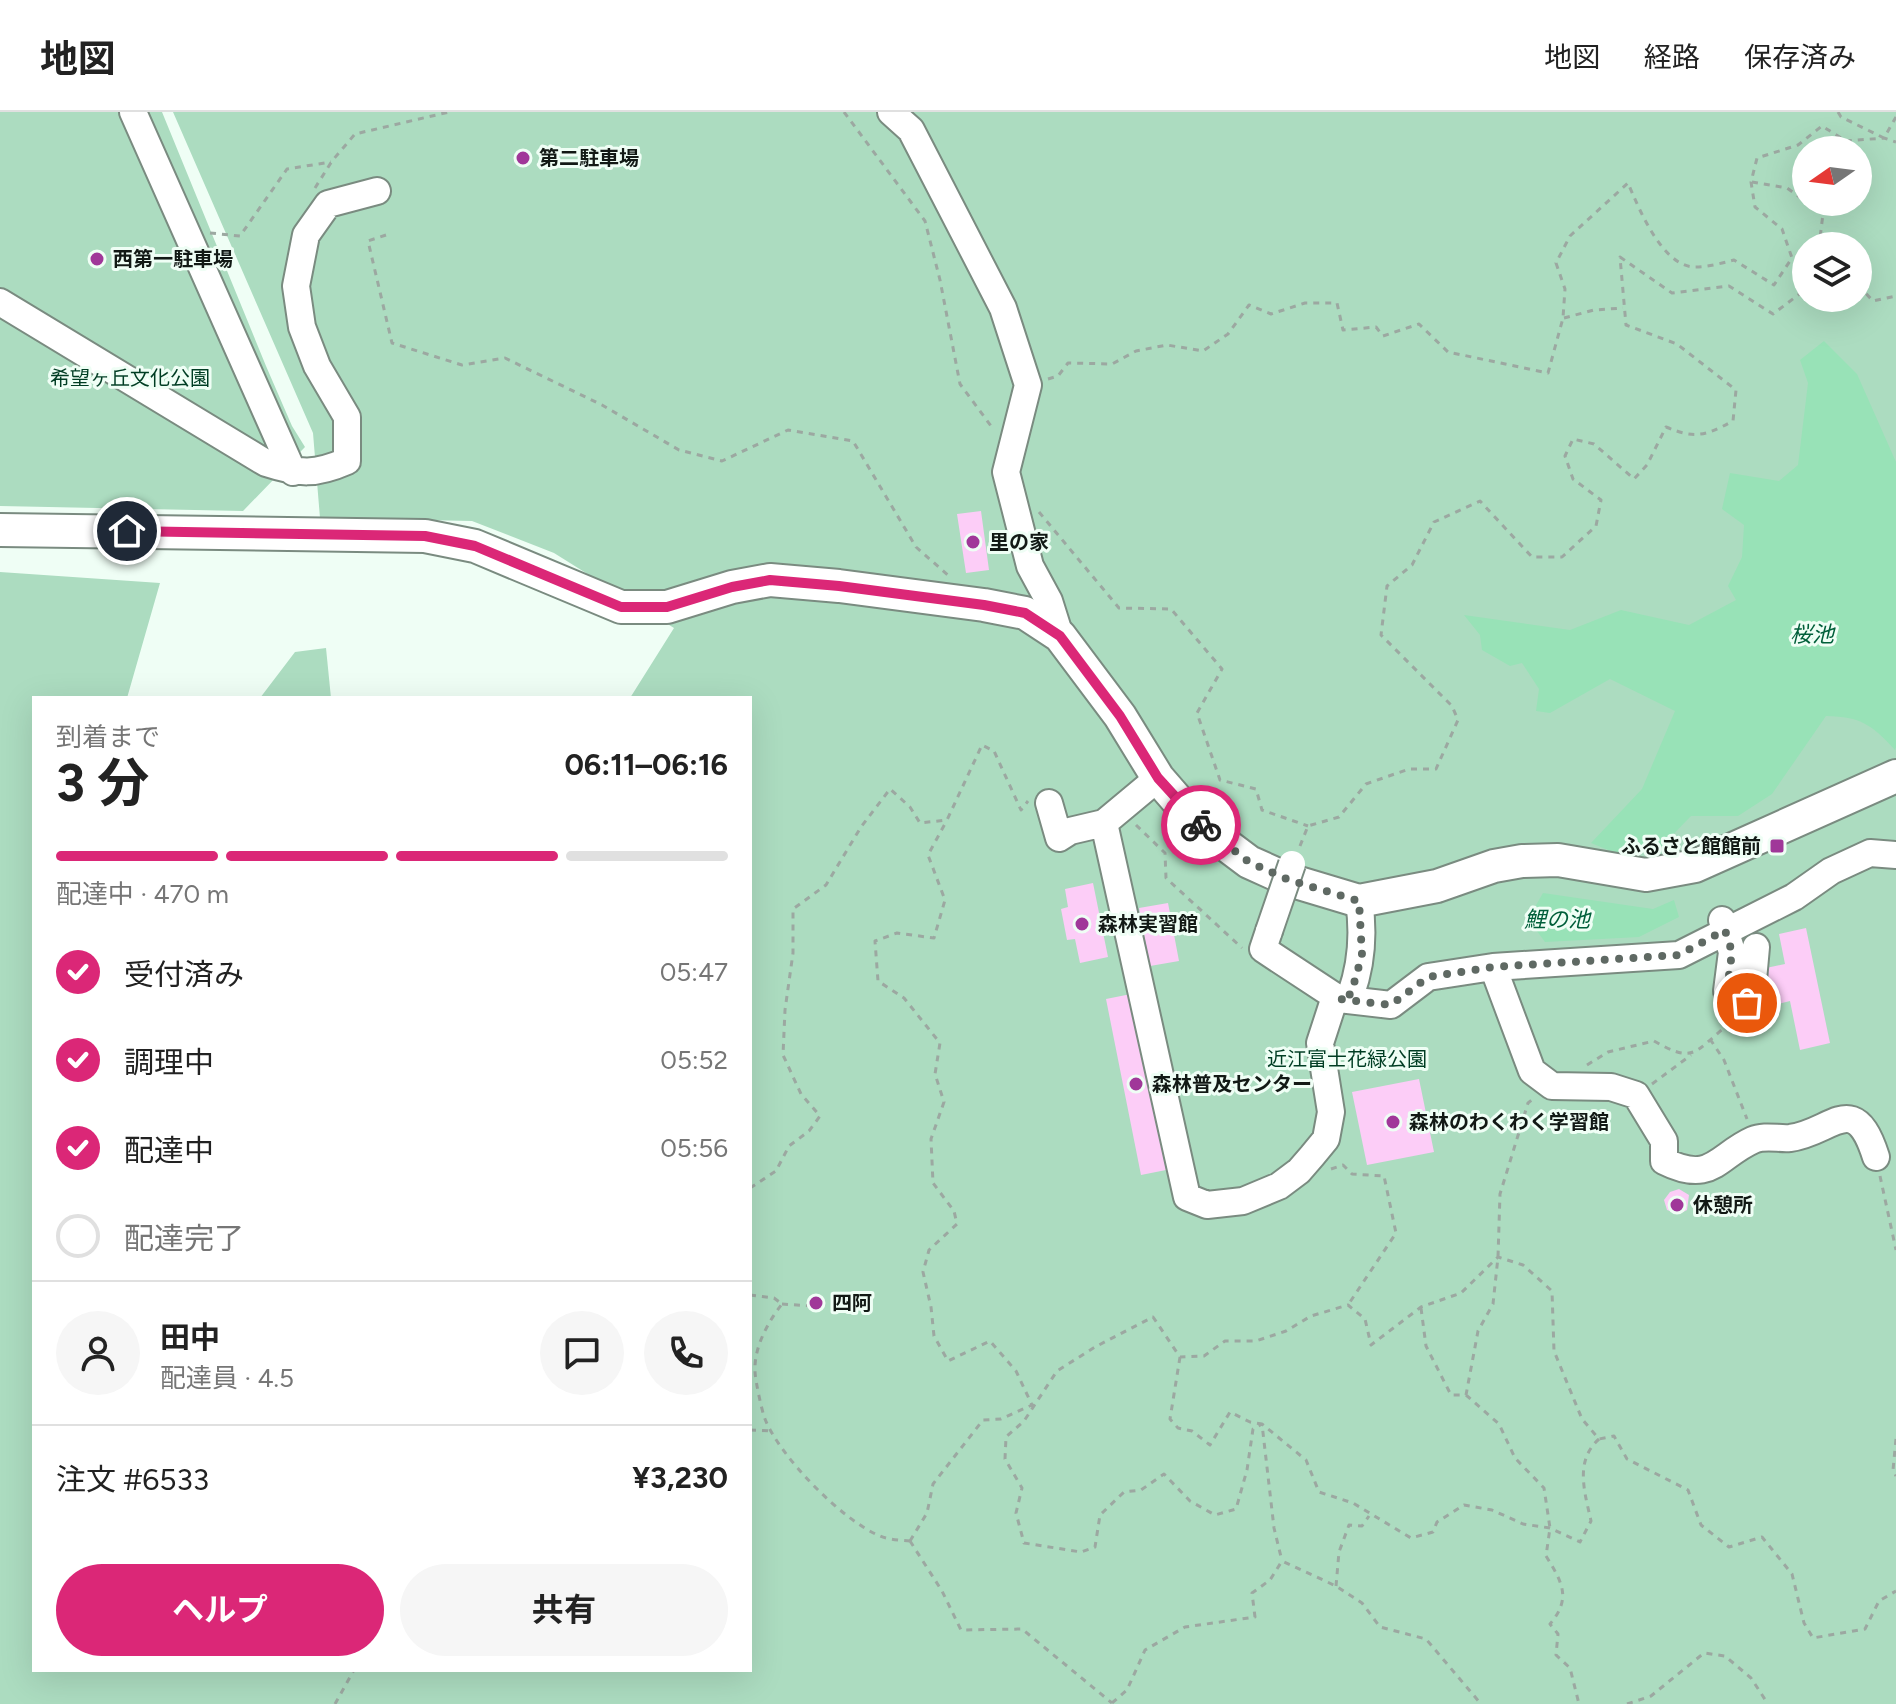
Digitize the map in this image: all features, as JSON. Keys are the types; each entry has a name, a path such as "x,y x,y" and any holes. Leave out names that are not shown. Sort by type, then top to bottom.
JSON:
{"main road":[{"path":"0,530 425,536 475,546 621,607 667,607 732,587 770,580 984,605 1025,613 1060,636 1120,716 1158,778 1197,823 1249,862 1289,880 1359,901 1437,886 1494,866 1522,861 1558,860 1646,875 1700,876 1896,776"}],"lane":[{"path":"133,112 293,472"},
{"path":"891,112 911,130 1003,308 1028,385 1006,472 1030,566 1049,601 1060,636"},
{"path":"0,302 266,463 293,472 322,472 347,461 347,417 317,366 302,327 296,286 306,235 328,204 377,191"},
{"path":"1041,799 1059,838 1070,831 1114,816 1158,778"},
{"path":"1114,816 1187,1197 1207,1205 1243,1201 1263,1194 1299,1171 1326,1139 1331,1112 1320,1043 1332,1006 1351,994 1362,955 1359,901"},
{"path":"1292,864 1263,949 1339,999 1391,1005 1428,977 1493,967 1679,955 1724,925 1794,897 1831,871 1870,853 1896,855"},
{"path":"1724,925 1732,952 1727,991 1734,1010 1747,1003 1752,991 1756,947"},
{"path":"1493,967 1532,1071 1552,1086 1611,1087 1636,1095 1664,1141 1664,1161 1672,1165 1712,1168 1755,1138 1793,1138 1838,1118 1866,1128 1876,1157"}],"path":[{"path":"442,112 443,118"},
{"path":"844,112 925,221 960,384 1011,452"},
{"path":"1838,112 1841,117 1896,142"},
{"path":"1884,138 1896,117"},
{"path":"1028,385 1058,376 1068,363 1112,364 1136,351 1167,345 1203,351 1228,334 1249,305 1271,314 1305,303 1337,303 1343,330 1376,327 1383,336 1419,324 1448,352 1548,373 1563,318 1565,289 1556,263 1570,236 1628,183 1643,219 1672,259 1694,268 1734,260 1774,285 1792,258 1782,229 1755,207 1751,182 1757,158 1798,145 1822,126 1846,141 1884,138"},
{"path":"199,232 240,236 287,169 332,161"},
{"path":"1751,182 1787,188 1823,214 1821,232"},
{"path":"386,235 368,241 392,343 462,365 505,358 602,405 679,450 722,461 788,430 853,441 916,547 950,576"},
{"path":"1034,506 1119,608 1171,609 1222,669 1197,713 1220,780 1256,789 1262,810 1308,826 1339,817 1366,784 1409,769 1436,769 1458,720 1452,706 1381,635 1387,586 1412,565 1434,522 1480,501 1532,557 1562,557 1596,526 1601,500 1573,479 1565,456 1573,439 1594,444 1634,479 1647,465 1666,427 1688,436 1710,433 1733,421 1736,390 1677,344 1626,325 1620,257 1672,293 1729,286 1773,314 1792,300"},
{"path":"1872,300 1896,296"},
{"path":"1563,318 1594,310 1623,308"},
{"path":"1032,1405 1016,1371 990,1341 948,1361 934,1336 923,1272 929,1250 957,1224 954,1211 933,1183 931,1139 944,1102 935,1074 940,1043 904,998 878,981 875,941 897,933 934,938 945,900 928,855 982,745 994,751 1021,810 1041,799"},
{"path":"752,1187 776,1171 789,1146 809,1131 820,1116 801,1094 783,1055 785,1010 793,953 793,909 826,885 861,827 890,789 910,807 920,823 947,820"},
{"path":"1114,816 1165,853 1166,878 1242,948"},
{"path":"1292,864 1308,826"},
{"path":"1636,1095 1729,1023 1734,1010"},
{"path":"1710,1039 1724,1060 1755,1138"},
{"path":"1586,1066 1608,1052 1654,1041 1678,1055 1694,1053"},
{"path":"1466,1395 1478,1331 1493,1304 1500,1194 1511,1152 1528,1103 1552,1086"},
{"path":"1876,1157 1896,1250"},
{"path":"1180,1357 1204,1356 1225,1341 1256,1341 1286,1331 1311,1316 1348,1305 1396,1233 1393,1212 1384,1176 1352,1174 1343,1165 1326,1171"},
{"path":"1348,1305 1365,1319 1371,1345 1421,1307 1461,1293 1498,1257"},
{"path":"1498,1257 1523,1265 1552,1291 1554,1351 1582,1419 1599,1439"},
{"path":"752,1295 774,1298 782,1304 812,1306"},
{"path":"782,1304 767,1324 755,1373 764,1417 771,1431 813,1485 854,1523 883,1538 910,1541"},
{"path":"1421,1307 1426,1346 1451,1395 1466,1395 1499,1424 1515,1458 1544,1488 1550,1528 1546,1556 1563,1583 1561,1611 1550,1624 1558,1634 1556,1655 1570,1668 1579,1704"},
{"path":"1262,1424 1253,1429 1247,1470 1236,1509 1215,1515 1190,1501 1164,1474 1141,1490 1124,1492 1100,1515 1095,1547 1081,1552 1024,1543 1016,1513 1022,1488 1005,1459 1006,1437 1024,1421 1057,1371 1153,1317 1180,1357 1170,1419 1178,1428 1192,1431 1210,1445 1230,1412 1262,1424 1306,1460 1319,1492 1353,1503 1411,1538 1433,1532 1437,1522 1464,1505 1492,1510 1523,1524 1550,1528 1580,1542 1591,1521 1582,1479 1590,1447 1599,1439 1614,1436 1627,1459 1688,1490 1701,1525 1729,1547 1762,1537 1792,1574 1804,1623 1813,1638 1865,1629 1879,1601 1896,1591"},
{"path":"910,1541 927,1513 933,1484 983,1420 1001,1419 1032,1405"},
{"path":"910,1541 942,1591 961,1630 1022,1629 1112,1703 1127,1690 1145,1650 1185,1627 1255,1617 1252,1593 1270,1580 1282,1561 1274,1528 1262,1424"},
{"path":"752,1430 771,1431"},
{"path":"1896,1439 1893,1470 1896,1476"},
{"path":"1336,1586 1339,1552 1349,1525 1362,1526 1370,1514"},
{"path":"1282,1561 1336,1586 1362,1603 1380,1627 1426,1639 1481,1704"},
{"path":"1627,1704 1651,1696 1704,1653 1725,1656 1751,1678 1768,1704"},
{"path":"335,1704 353,1672"}],"green space":[{"name":"希望ヶ丘文化公園","path":"0,112 162,112 266,366 292,426 305,447 243,511 0,506"},
{"name":"近江富士花緑公園","path":"173,112 1896,112 1896,1704 0,1704 0,572 160,583 128,696 32,696 32,1672 752,1672 752,696 631,696 674,628 554,553 472,521 320,518 313,433"},
{"path":"326,648 331,696 262,696 295,652"}],"water":[{"name":"桜池","path":"1824,341 1857,374 1896,462 1895,750 1879,734 1857,720 1826,716 1772,794 1738,816 1691,816 1659,849 1618,854 1591,843 1642,789 1675,711 1610,679 1550,713 1536,711 1539,689 1522,663 1510,666 1482,650 1480,635 1464,615 1570,630 1621,610 1689,625 1736,600 1728,586 1742,557 1744,525 1722,509 1730,473 1779,481 1798,465 1808,383 1800,360"},
{"name":"鯉の池","path":"1543,893 1653,909 1674,900 1679,917 1639,937 1545,942 1528,919"}],"building":[{"name":"里の家","path":"981,511 989,570 966,573 957,514"},
{"name":"森林実習館","path":"1093,883 1108,957 1080,963 1075,939 1067,940 1061,909 1068,907 1065,889"},
{"path":"1168,903 1179,961 1150,966 1139,908"},
{"path":"1806,928 1830,1043 1800,1050 1790,1001 1774,1005 1766,968 1785,964 1779,934"},
{"name":"森林普及センター","path":"1131,994 1166,1170 1141,1175 1106,999"},
{"name":"森林のわくわく学習館","path":"1419,1079 1434,1152 1367,1165 1352,1092"},
{"name":"休憩所","path":"1679,1189 1689,1195 1687,1210 1679,1214 1667,1210 1664,1200 1670,1192"}],"way so far":[{"path":"1201,825 1249,862 1289,880 1359,901 1362,955 1351,994 1339,999 1391,1005 1428,977 1493,967 1679,955 1725,930 1732,952 1727,991 1734,1010 1747,1003"}],"place":[{"name":"第二駐車場","path":"523,158"},
{"name":"西第一駐車場","path":"97,259"},
{"name":"里の家","path":"973,542"},
{"name":"ふるさと館館前","path":"1777,846"},
{"name":"森林実習館","path":"1082,924"},
{"name":"森林普及センター","path":"1136,1084"},
{"name":"森林のわくわく学習館","path":"1393,1122"},
{"name":"休憩所","path":"1677,1205"},
{"name":"四阿","path":"816,1303"}],"route":[{"path":"127,531 425,536 475,546 621,607 667,607 732,587 770,580 839,586 1025,613 1060,636 1120,716 1158,778 1201,825"}]}
